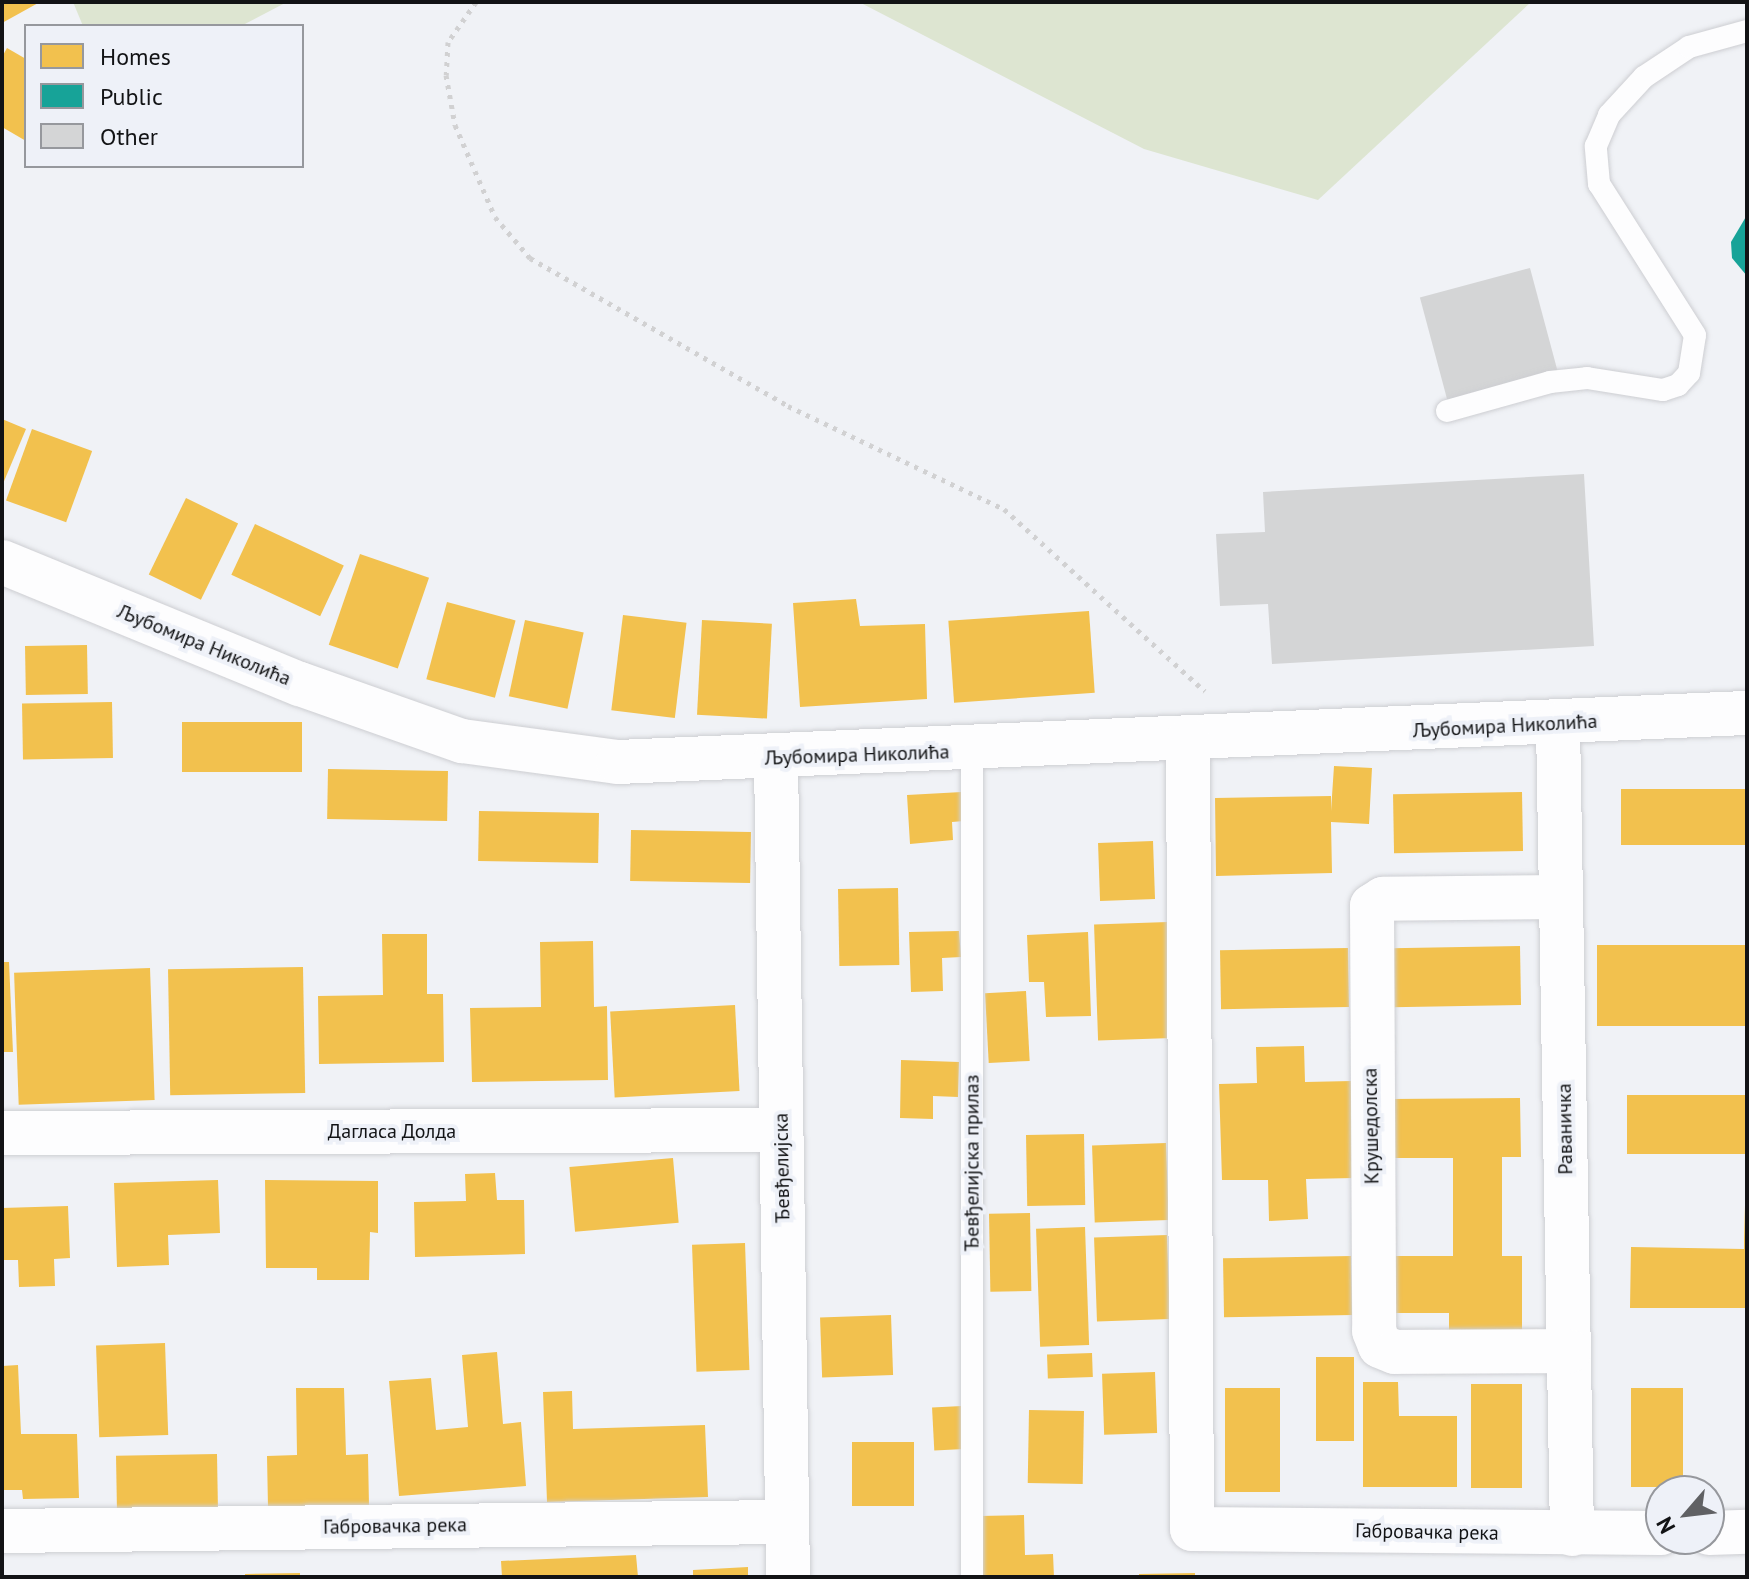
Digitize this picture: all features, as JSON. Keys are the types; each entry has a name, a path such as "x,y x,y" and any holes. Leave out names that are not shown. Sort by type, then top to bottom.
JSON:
{"street":[{"name":"Љубомира Николића","path":"2,562 300,684 462,741 618,762 776,759 1747,713"},
{"name":"Раваничка","path":"1558,724 1572,1534"},
{"name":"Габровачка река","path":"1188,740 1192,1529 1645,1533"},
{"name":"Ђевђелијска","path":"776,759 788,1577"},
{"name":"Крушедолска","path":"1561,897 1383,899 1372,906 1368,920 1374,1331 1380,1346 1395,1352 1569,1351"},
{"name":"Дагласа Долда","path":"2,1133 781,1130"},
{"name":"Габровачка река","path":"2,1531 787,1522"},
{"path":"1725,1533 1747,1532"}],"lane":[{"path":"1447,411 1550,382 1587,378 1663,390 1678,385 1689,373 1695,335 1599,184 1596,146 1609,115 1644,77 1689,47 1747,31"},
{"name":"Ђевђелијска прилаз","path":"972,750 972,1577"}],"path":[{"path":"476,2 448,42 446,75 455,125 495,217 530,258 788,406 1004,509 1254,736"}],"green space":[{"path":"73,2 287,2 245,24 82,24"},
{"path":"859,2 1531,2 1318,200 1144,149"}],"building: Homes":[{"path":"2,2 40,2 2,23"},
{"path":"7,48 24,58 24,140 2,127 2,57"},
{"path":"2,419 26,429 2,486"},
{"path":"32,429 92,451 66,522 6,500"},
{"path":"186,498 238,523 201,600 149,574"},
{"path":"255,524 344,565 320,616 231,575"},
{"path":"360,554 429,578 398,669 329,645"},
{"path":"856,599 860,626 925,624 927,699 800,707 793,603"},
{"path":"447,602 516,620 495,698 426,679"},
{"path":"1089,611 1095,693 954,703 948,621"},
{"path":"623,615 687,623 675,718 611,710"},
{"path":"525,620 584,632 567,709 509,696"},
{"path":"702,620 772,624 767,719 697,715"},
{"path":"87,645 88,694 26,695 25,646"},
{"path":"112,702 113,758 23,760 22,704"},
{"path":"182,722 302,722 302,772 182,772"},
{"path":"1334,766 1372,768 1369,824 1331,822 1332,873 1216,876 1215,798 1331,796 1331,811"},
{"path":"328,769 448,771 447,821 327,819"},
{"path":"1621,789 1747,789 1747,845 1621,845"},
{"path":"962,792 964,821 952,822 953,840 910,844 907,795"},
{"path":"1522,792 1523,851 1394,853 1393,794"},
{"path":"479,811 599,813 598,863 478,861"},
{"path":"631,830 751,832 750,883 630,881"},
{"path":"1153,841 1155,899 1100,901 1098,843"},
{"path":"898,888 899,965 839,966 838,889"},
{"path":"1168,922 1172,1038 1098,1041 1094,925"},
{"path":"959,931 961,957 942,958 943,991 911,992 909,932"},
{"path":"1088,932 1091,1016 1046,1017 1044,982 1029,982 1027,935"},
{"path":"382,934 427,934 427,994 443,994 444,1062 319,1064 318,996 383,995"},
{"path":"593,941 594,1007 607,1006 608,1080 472,1082 470,1008 541,1007 540,942"},
{"path":"1597,945 1747,945 1747,1026 1597,1026"},
{"path":"1520,946 1521,1005 1392,1007 1391,948"},
{"path":"1348,948 1349,1007 1221,1009 1220,950"},
{"path":"2,962 9,962 13,1052 2,1052"},
{"path":"303,967 305,1093 170,1095 168,969"},
{"path":"150,968 155,1100 19,1105 14,973"},
{"path":"1026,991 1030,1061 989,1063 985,993"},
{"path":"735,1005 740,1091 615,1097 610,1012"},
{"path":"1304,1046 1305,1082 1352,1081 1354,1178 1306,1179 1308,1219 1269,1221 1268,1180 1222,1180 1219,1084 1257,1083 1256,1047"},
{"path":"901,1060 959,1062 958,1097 933,1096 933,1119 900,1118"},
{"path":"1627,1095 1747,1095 1747,1154 1627,1154"},
{"path":"1520,1098 1521,1157 1502,1157 1502,1256 1522,1256 1522,1340 1449,1340 1449,1313 1392,1313 1392,1256 1453,1256 1453,1158 1392,1158 1391,1099"},
{"path":"1084,1134 1085,1205 1027,1206 1026,1135"},
{"path":"1166,1143 1169,1220 1095,1223 1092,1146"},
{"path":"673,1158 679,1223 575,1232 569,1167"},
{"path":"495,1173 497,1200 524,1200 525,1254 415,1257 414,1202 466,1201 465,1174"},
{"path":"218,1180 220,1233 168,1235 169,1265 117,1267 114,1183"},
{"path":"265,1180 378,1181 378,1233 370,1232 369,1280 317,1280 317,1268 266,1268"},
{"path":"1744,1205 1747,1308 1630,1308 1631,1247 1744,1249"},
{"path":"68,1206 70,1258 54,1259 55,1286 19,1287 18,1260 2,1260 2,1208"},
{"path":"1030,1213 1031,1291 990,1292 989,1214"},
{"path":"1085,1227 1089,1345 1040,1347 1036,1229"},
{"path":"1167,1235 1170,1319 1097,1321 1094,1238"},
{"path":"745,1243 749,1370 696,1372 692,1245"},
{"path":"1351,1256 1352,1315 1224,1317 1223,1258"},
{"path":"891,1315 893,1375 822,1377 820,1317"},
{"path":"165,1343 168,1435 99,1437 96,1345"},
{"path":"497,1352 503,1424 521,1422 526,1486 399,1496 389,1381 431,1378 436,1430 468,1427 462,1355"},
{"path":"1092,1353 1093,1377 1048,1379 1047,1355"},
{"path":"1316,1357 1354,1357 1354,1441 1316,1441"},
{"path":"18,1365 21,1434 77,1434 79,1498 23,1499 22,1490 2,1490 2,1366"},
{"path":"1155,1372 1157,1433 1104,1435 1102,1374"},
{"path":"1363,1382 1398,1382 1399,1416 1457,1416 1457,1487 1363,1487"},
{"path":"1471,1384 1522,1384 1522,1488 1471,1488"},
{"path":"296,1388 344,1388 346,1455 368,1454 369,1506 268,1508 267,1456 297,1455"},
{"path":"1225,1388 1280,1388 1280,1492 1225,1492"},
{"path":"1631,1388 1683,1388 1683,1475 1645,1475 1645,1487 1631,1487"},
{"path":"572,1391 573,1429 705,1425 708,1497 547,1502 543,1392"},
{"path":"962,1406 964,1449 934,1451 932,1408"},
{"path":"1029,1410 1084,1411 1083,1484 1028,1483"},
{"path":"852,1442 914,1442 914,1506 852,1506"},
{"path":"217,1454 218,1509 117,1511 116,1456"},
{"path":"1024,1515 1025,1555 1053,1554 1054,1577 982,1577 980,1516"},
{"path":"636,1555 638,1577 502,1577 501,1561"},
{"path":"748,1567 748,1577 693,1577 693,1570"},
{"path":"300,1573 300,1577 245,1577 245,1574"},
{"path":"1195,1573 1195,1577 1139,1577 1139,1574"}],"building: Public":[{"path":"1747,215 1747,276 1732,258 1731,242"}],"building: Other":[{"path":"1530,268 1557,370 1447,400 1420,298"},
{"path":"1584,474 1594,646 1272,664 1268,604 1220,606 1216,534 1265,532 1263,492"}]}
